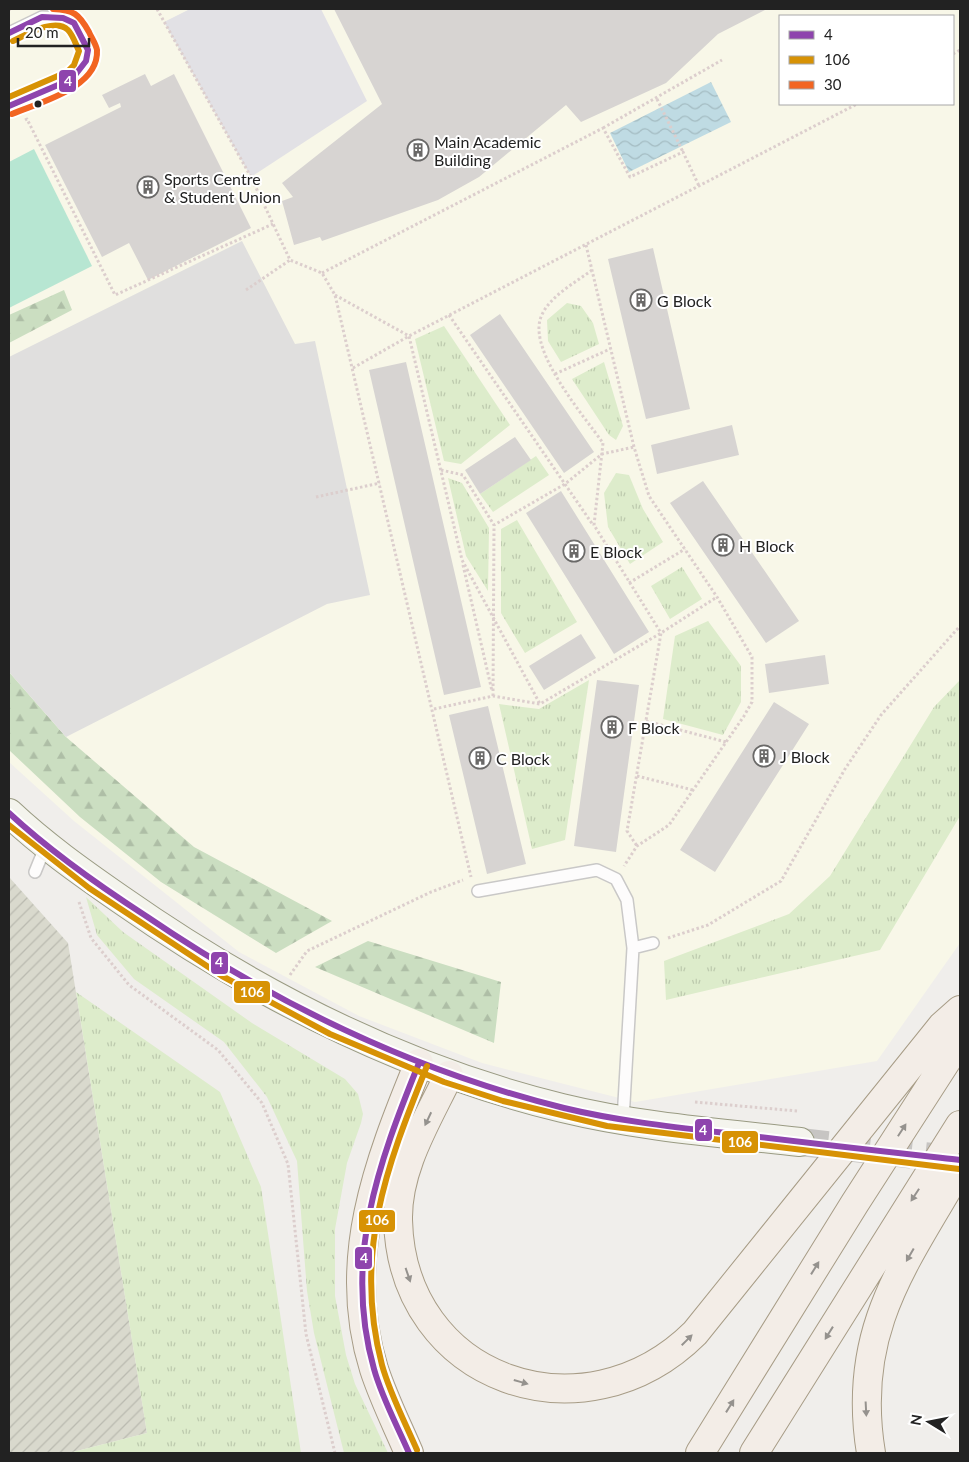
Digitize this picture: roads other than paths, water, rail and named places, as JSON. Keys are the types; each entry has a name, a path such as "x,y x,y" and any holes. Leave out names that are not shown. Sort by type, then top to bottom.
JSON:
{"main road":[{"path":"449,1075 412,1152 400,1196 400,1241 411,1285 420,1305 447,1340 464,1355 485,1368 532,1386 556,1389 581,1389 605,1385 645,1371 685,1343 942,1026 960,1010"},
{"path":"700,1453 855,1203 960,1040"},
{"path":"409,1453 374,1369 363,1314 360,1274 362,1243 368,1204 392,1130 419,1063"},
{"path":"754,1453 960,1125"},
{"path":"871,1453 866,1399 868,1368 880,1315 896,1279 960,1168"}],"street":[{"path":"9,813 46,845 87,876 145,916 241,976 322,1019 419,1063 449,1075 554,1106 658,1126 800,1142"}],"lane":[{"path":"9,33 42,18 63,18 74,22 88,50 86,61 81,70 72,79 9,106"},
{"path":"35,872 46,845"},
{"path":"478,891 597,870 616,879 626,900 634,948 622,1120"},
{"path":"634,948 653,943"}],"water":[{"path":"711,82 731,122 629,172 610,133"}],"tunnel":[{"path":"800,1142 960,1160"}],"place":[{"name":"Main Academic Building","path":"418,150"},
{"name":"Sports Centre & Student Union","path":"148,187"},
{"name":"G Block","path":"641,300"},
{"name":"H Block","path":"723,545"},
{"name":"E Block","path":"574,551"},
{"name":"F Block","path":"612,727"},
{"name":"J Block","path":"764,756"},
{"name":"C Block","path":"480,758"}]}
